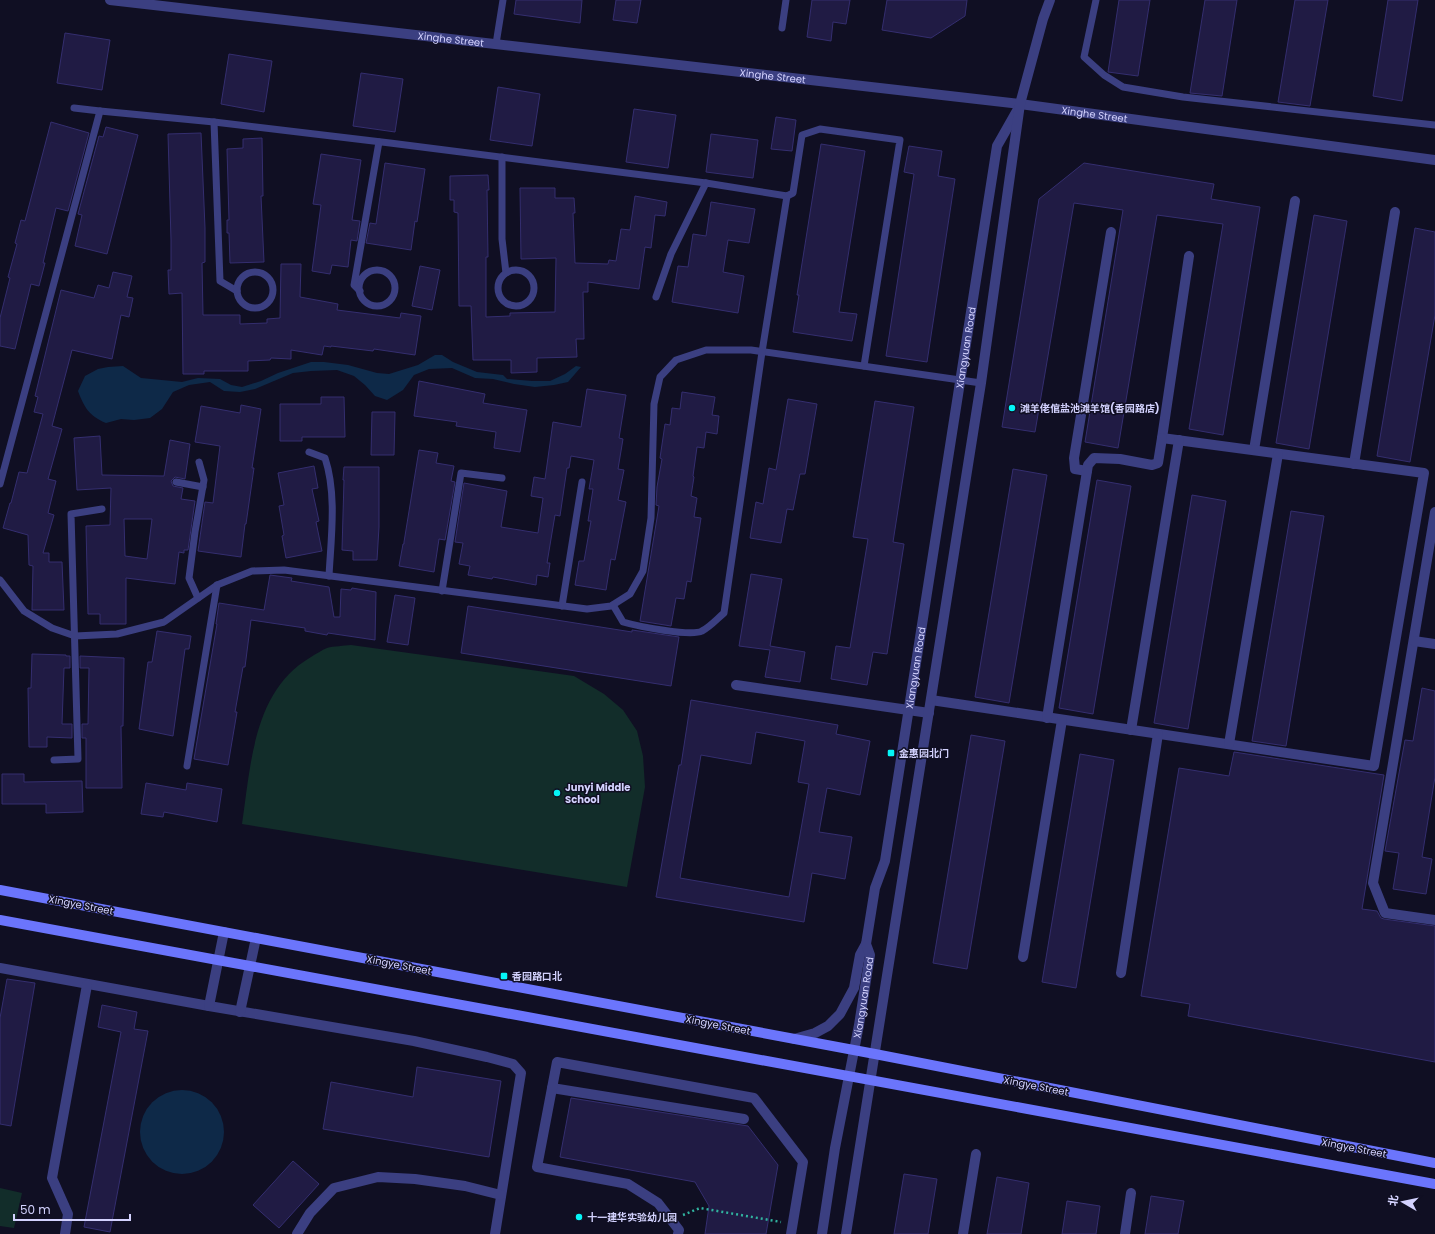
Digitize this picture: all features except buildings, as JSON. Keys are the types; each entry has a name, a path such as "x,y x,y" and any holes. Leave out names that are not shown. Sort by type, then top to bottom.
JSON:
{"main road":[{"name":"Xingye Street","path":"0,890 854,1050 1435,1163"},
{"name":"Xingye Street","path":"0,920 1435,1184"}],"street":[{"name":"Xinghe Street","path":"110,0 1020,104 1435,160"},
{"name":"Xiangyuan Road","path":"846,1234 982,383 1020,104 1043,19 1050,0"},
{"name":"Xiangyuan Road","path":"822,1234 835,1148 854,1050 870,955 866,944 875,888 885,861 996,146 1020,104"},
{"path":"1254,450 1295,201"},
{"path":"1354,464 1395,212"},
{"path":"1087,471 1075,469 1074,458 1111,232"},
{"path":"1047,718 1088,464 1094,458 1120,459 1152,465 1158,463 1189,256"},
{"path":"931,700 1374,766 1424,473 1162,438"},
{"path":"1131,730 1179,440"},
{"path":"1229,744 1278,454"},
{"path":"1435,512 1374,883 1385,912 1435,920"},
{"path":"1414,641 1435,644"},
{"path":"736,685 929,713"},
{"path":"1023,957 1062,720"},
{"path":"1121,973 1158,734"},
{"path":"209,1006 224,932"},
{"path":"240,1012 256,938"},
{"path":"794,1039 815,1033 828,1026 840,1014 854,988 860,955 866,944"},
{"path":"0,968 240,1012 414,1041 513,1064 521,1073 495,1234"},
{"path":"65,1234 68,1214 52,1178 87,985"},
{"path":"678,1234 679,1230 658,1203 628,1184 537,1167 557,1062 754,1098 803,1162 792,1229"},
{"path":"552,1088 744,1119"},
{"path":"963,1234 976,1154"},
{"path":"296,1234 310,1213 334,1188 378,1177 415,1179 464,1186 502,1195"},
{"path":"1125,1234 1130,1193"}],"lane":[{"path":"496,44 503,0"},
{"path":"782,28 786,0"},
{"path":"1096,0 1084,57 1104,76 1123,87 1183,97 1435,125"},
{"path":"74,108 214,122 706,182 787,196 793,193 802,135 820,129 900,140 864,366"},
{"path":"0,484 100,111"},
{"path":"214,122 220,281 237,290 242,302 252,308 263,306 268,302 273,292 273,286 267,276 256,272 244,275 238,285 237,290"},
{"path":"360,291 360,283 363,277 372,270 384,271 393,278 395,290 390,300 380,306 368,303 364,300 360,291 354,285 379,142"},
{"path":"502,157 502,239 506,273"},
{"path":"656,297 671,254 706,182"},
{"path":"613,605 623,622 640,627 683,632 702,632 724,613 762,352 787,196"},
{"path":"511,270 523,271 532,278 534,284 533,296 524,304 519,306 507,303 500,294 499,283 501,277 506,273 511,270"},
{"path":"0,580 24,611 52,628 75,636 117,634 164,622 217,585 252,571 284,570 587,609 613,605 630,594 642,571 651,518 654,404 660,377 676,360 706,350 751,350 982,383"},
{"path":"309,452 325,458 330,472 332,516 329,576"},
{"path":"198,598 189,578 204,480 199,462"},
{"path":"442,591 461,473 502,478"},
{"path":"176,482 203,487"},
{"path":"562,606 582,482"},
{"path":"54,760 78,759 71,514 102,509"},
{"path":"186,766 217,585"}],"path":[{"path":"672,1221 700,1208 792,1229"}],"green space":[{"path":"351,645 574,676 604,694 623,710 637,731 643,756 645,787 627,887 242,824 252,754 266,709 277,689 292,671 319,652 330,647"},
{"path":"0,1188 22,1193 14,1228 0,1226"}],"water":[{"path":"435,355 442,355 453,362 477,372 503,375 507,379 550,381 565,374 576,366 581,367 568,382 535,387 493,379 475,378 452,368 429,369 414,375 403,390 387,400 375,396 354,376 337,370 293,373 255,389 240,392 224,391 210,382 189,385 173,392 162,409 150,418 134,420 121,419 106,423 91,414 78,391 85,376 98,369 108,367 123,366 141,378 182,382 198,378 220,379 231,385 242,387 311,362 348,365 377,373 389,374 418,365"},
{"path":"182,1090 198,1093 212,1102 221,1116 224,1132 221,1148 212,1162 198,1171 182,1174 166,1171 152,1162 143,1148 140,1132 143,1116 152,1102 166,1093"}],"place":[{"name":"滩羊佬倌盐池滩羊馆(香园路店)","path":"1012,408"},
{"name":"金惠园北门","path":"891,753"},
{"name":"Junyi Middle School","path":"557,793"},
{"name":"香园路口北","path":"504,976"},
{"name":"十一建华实验幼儿园","path":"579,1217"}]}
